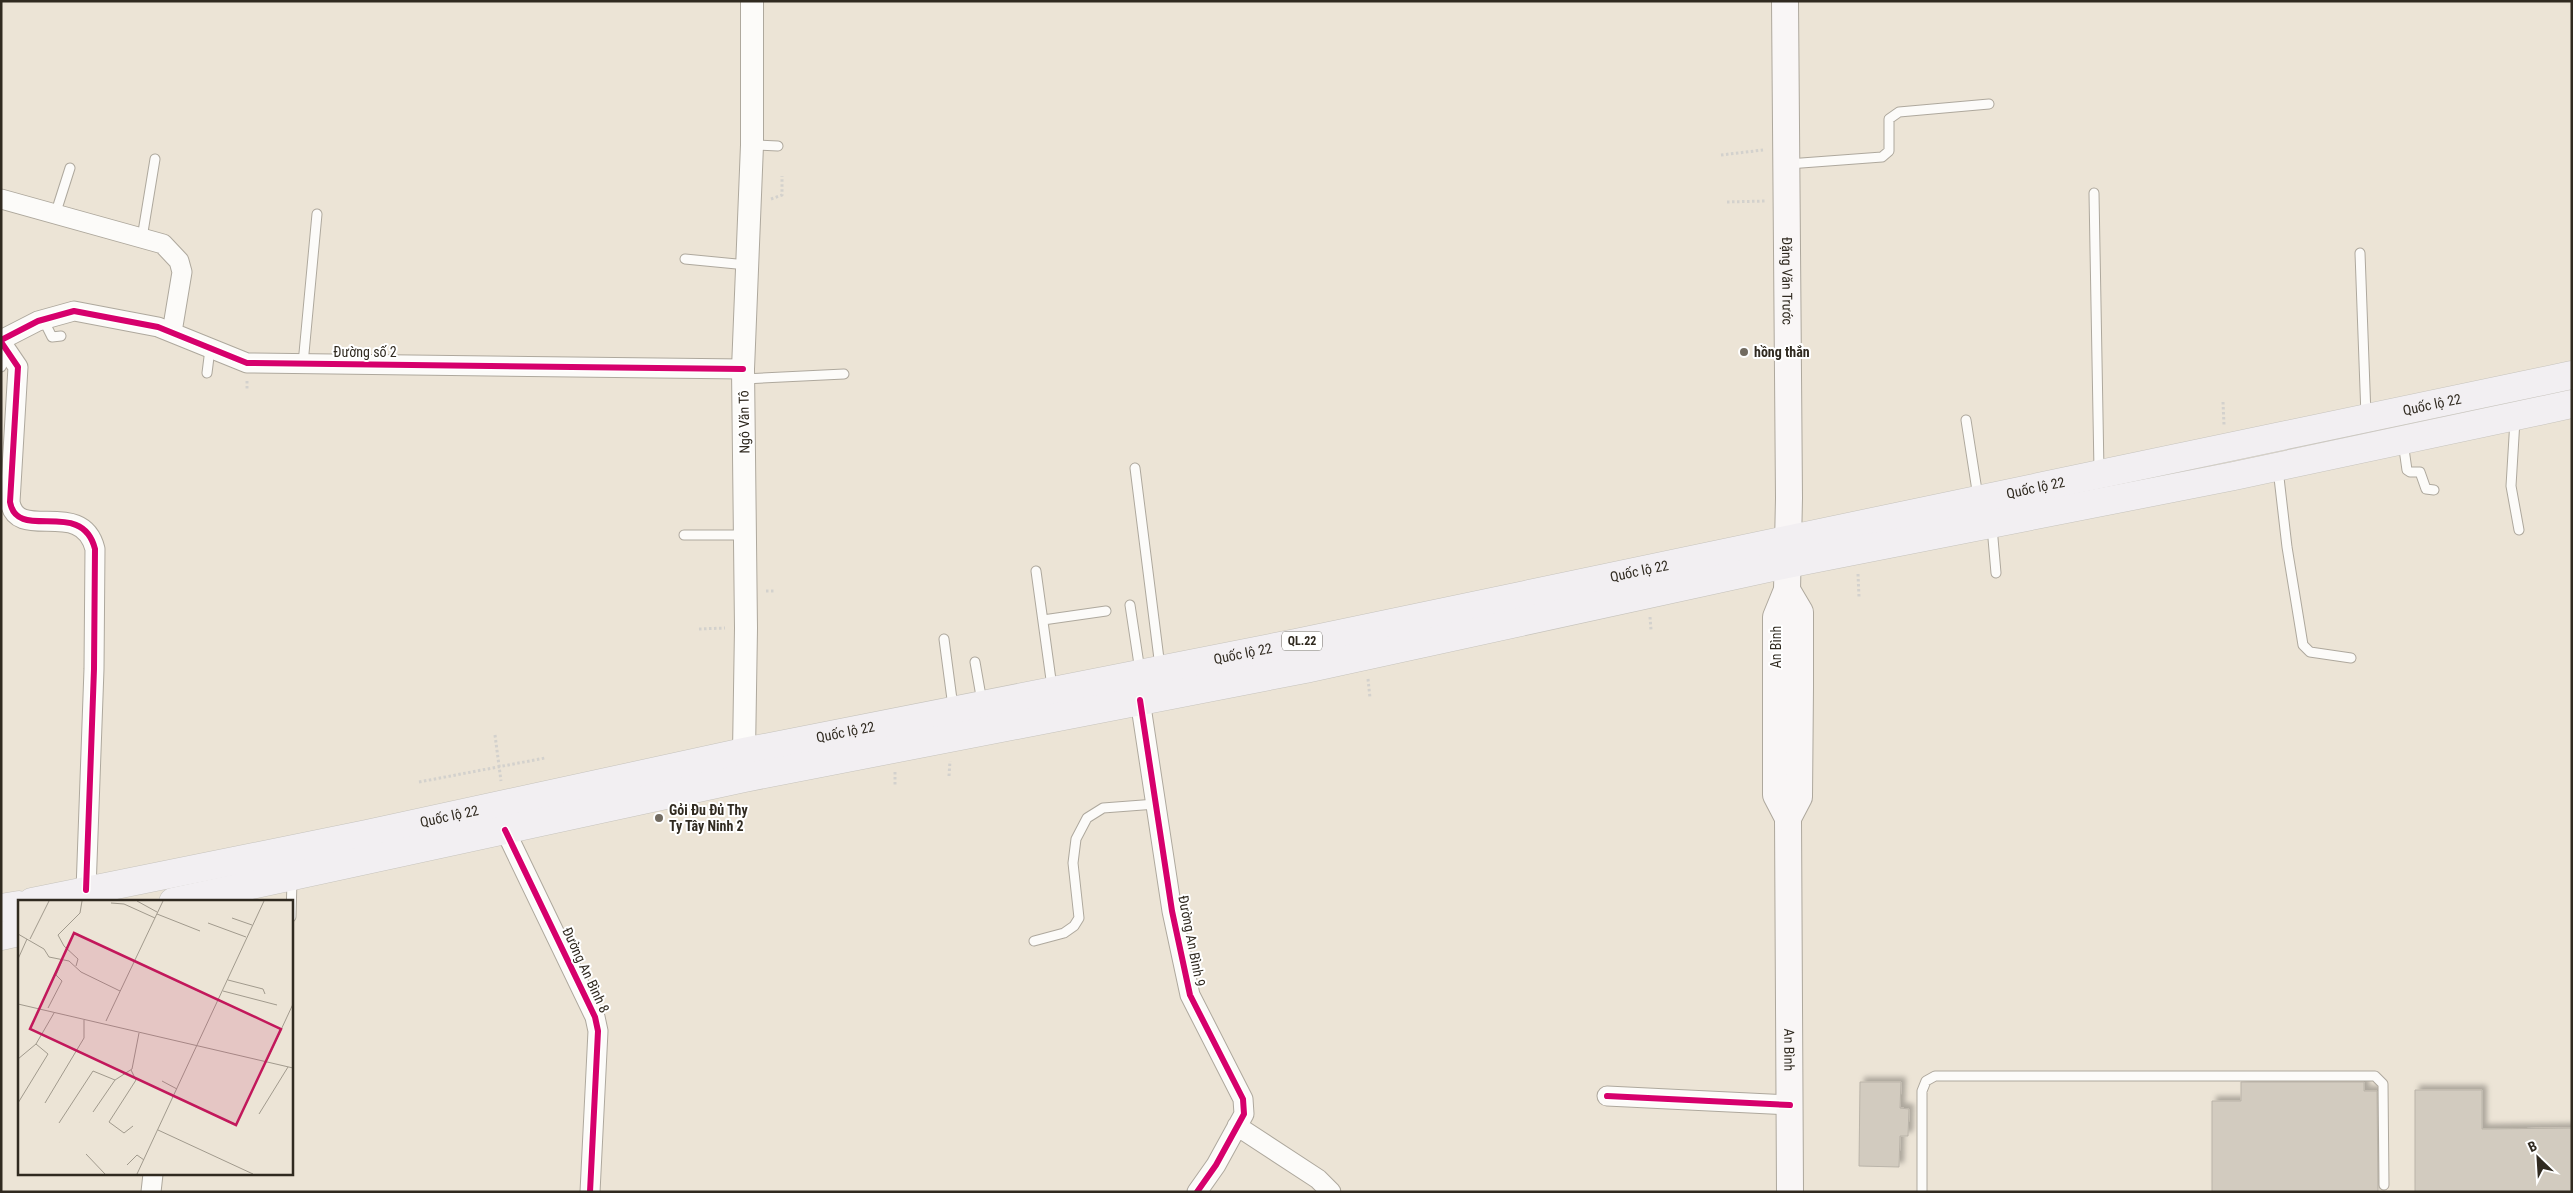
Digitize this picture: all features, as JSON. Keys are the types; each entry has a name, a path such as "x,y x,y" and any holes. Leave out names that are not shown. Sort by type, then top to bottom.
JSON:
{"highway":[{"name":"Quốc lộ 22","path":"190,900 209,898 744,752 1150,671 1787,564 1978,500 2572,375"},
{"name":"Quốc lộ 22","path":"50,900 87,896 251,858 744,778 1314,667 1787,564 2278,466 2572,404"},
{"path":"1,908 18,904"},
{"path":"1,936 18,932"}],"main road":[{"name":"Đặng Văn Trước","path":"1785,1 1787,564"},
{"name":"An Bình","path":"1787,564 1800,612 1799,797 1788,818 1790,1192"}],"street":[{"name":"Ngô Văn Tô","path":"744,752 745,535 743,374 752,145 752,1"},
{"path":"1,199 163,244 179,261 182,272 172,332"},
{"name":"Đường số 2","path":"3,350 43,319 74,311 101,314 172,332 247,363 743,374"},
{"path":"3,350 18,367 10,502 12,512 17,518 25,520 71,522 88,532 95,549 94,669 87,896"},
{"name":"Đường An Bình 9","path":"1140,700 1172,911 1190,995 1243,1099 1244,1114 1216,1165 1197,1192"},
{"name":"Đường An Bình 8","path":"504,817 595,1017 598,1031 590,1192"},
{"path":"1607,1096 1790,1105"},
{"path":"1237,1126 1318,1179 1331,1192"},
{"path":"151,1192 153,1176"}],"lane":[{"path":"1786,156 1882,157 1889,151 1889,119 1899,112 1990,104"},
{"path":"752,145 778,146"},
{"path":"142,238 154,159"},
{"path":"55,215 70,168"},
{"path":"2094,193 2099,474"},
{"path":"303,364 317,214"},
{"path":"2360,253 2366,418"},
{"path":"686,259 747,265"},
{"path":"43,319 52,337 61,336"},
{"path":"207,373 210,349"},
{"path":"743,374 844,374"},
{"path":"2515,415 2511,486 2519,530"},
{"path":"1966,420 1978,500"},
{"path":"2403,439 2407,470 2410,472 2420,472 2426,489 2434,490"},
{"path":"2278,466 2303,644 2310,652 2351,658"},
{"path":"1135,468 1150,671"},
{"path":"1992,524 1996,573"},
{"path":"684,535 745,535"},
{"path":"1036,572 1053,690"},
{"path":"1130,605 1150,671"},
{"path":"1043,620 1106,611"},
{"path":"944,639 954,710"},
{"path":"975,662 983,704"},
{"path":"1034,940 1064,933 1074,926 1079,918 1073,863 1076,839 1087,818 1103,808 1156,804"},
{"path":"291,900 292,875"},
{"path":"1922,1192 1922,1091 1926,1081 1935,1076 2375,1076 2383,1084 2384,1185"}],"path":[{"path":"1721,155 1786,156"},
{"path":"1727,202 1786,200"},
{"path":"496,735 504,817"},
{"path":"419,782 545,758"}],"building":[{"path":"1860,1082 1901,1082 1900,1108 1909,1109 1908,1136 1900,1136 1899,1167 1859,1166"},
{"path":"2241,1082 2364,1082 2364,1091 2377,1091 2378,1192 2212,1192 2212,1101 2241,1101"},
{"path":"2415,1090 2482,1090 2482,1129 2572,1128 2572,1192 2415,1192"}],"cycle path":[{"path":"1,340 38,321 74,311 158,327 247,363 743,369"},
{"path":"1,342 18,367 10,502 15,514 24,519 64,522 77,525 88,534 95,549 94,669 86,890"},
{"path":"1140,700 1172,911 1190,995 1243,1099 1244,1114 1216,1165 1197,1192"},
{"path":"505,830 595,1017 598,1031 590,1192"},
{"path":"1607,1096 1790,1105"}],"place":[{"name":"hồng thắn","path":"1744,352"},
{"name":"Gỏi Đu Đủ Thy Ty Tây Ninh 2","path":"659,818"}]}
